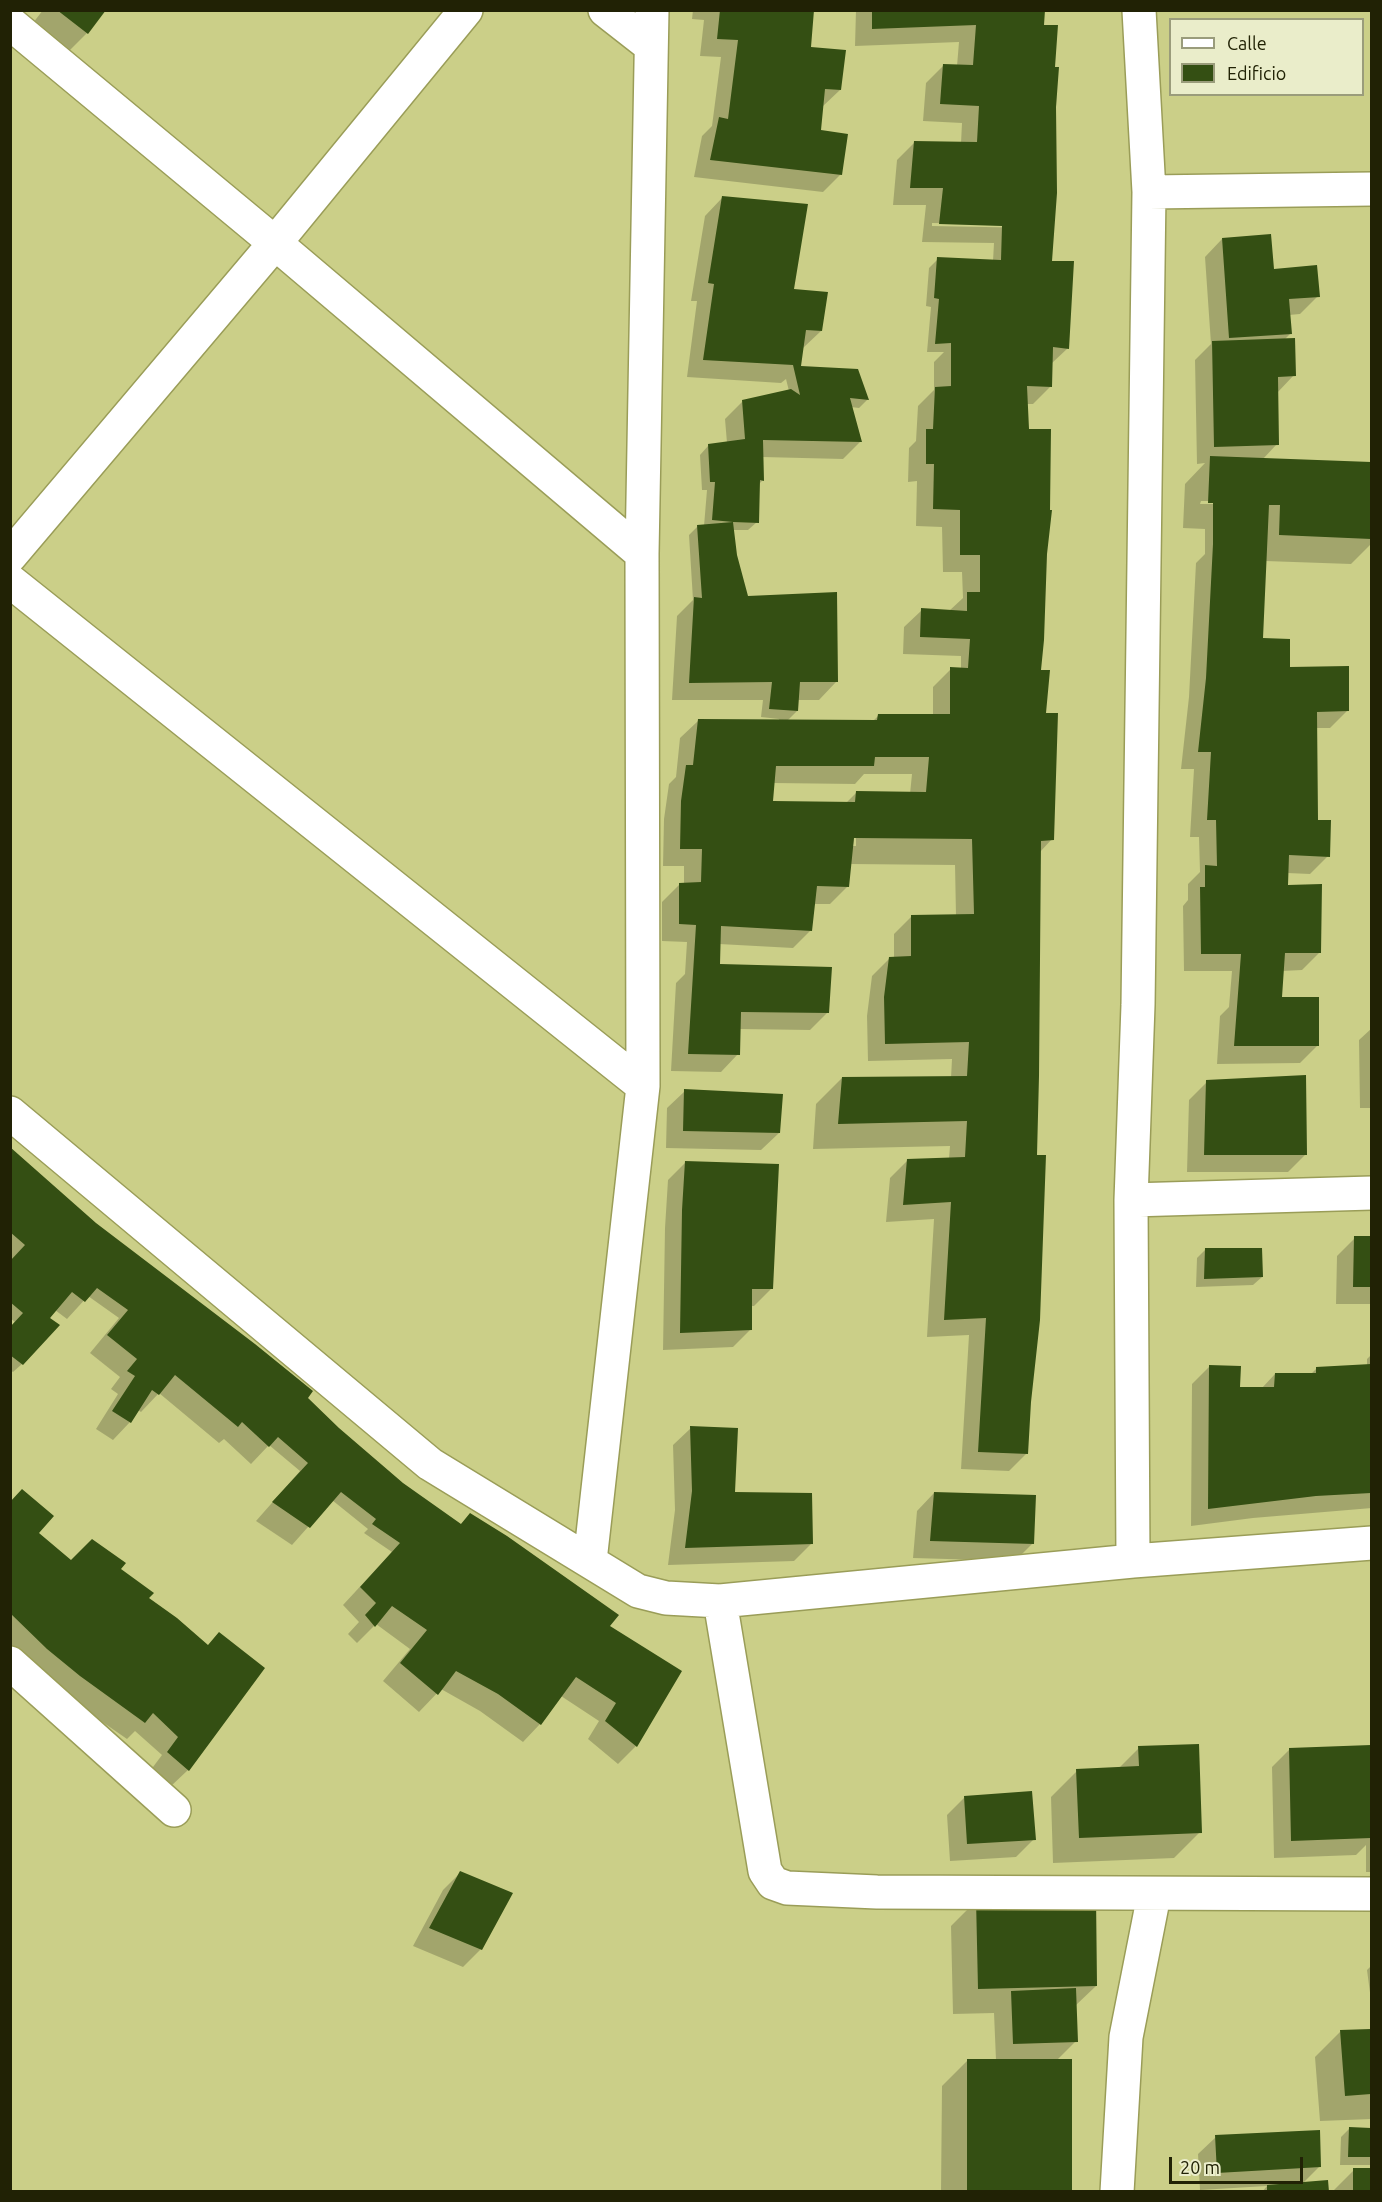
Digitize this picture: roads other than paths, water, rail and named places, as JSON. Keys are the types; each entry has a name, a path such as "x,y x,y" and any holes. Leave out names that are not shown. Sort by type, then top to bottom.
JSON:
{"street":[{"path":"10,556 275,243 466,10"},
{"path":"605,10 651,46"},
{"path":"590,1561 643,1086 642,554 652,10"},
{"path":"1133,1561 1131,1200 1138,993 1149,192 1139,10"},
{"path":"10,23 275,243 642,554"},
{"path":"1149,192 1371,189"},
{"path":"10,582 643,1086"},
{"path":"10,1113 430,1464 638,1591 666,1598 720,1600 1133,1561 1371,1543"},
{"path":"1131,1200 1371,1193"},
{"path":"720,1600 765,1871 773,1883 787,1888 877,1892 1154,1895 1371,1894"},
{"path":"10,1663 174,1810"},
{"path":"1117,2192 1126,2037 1154,1895"}]}
